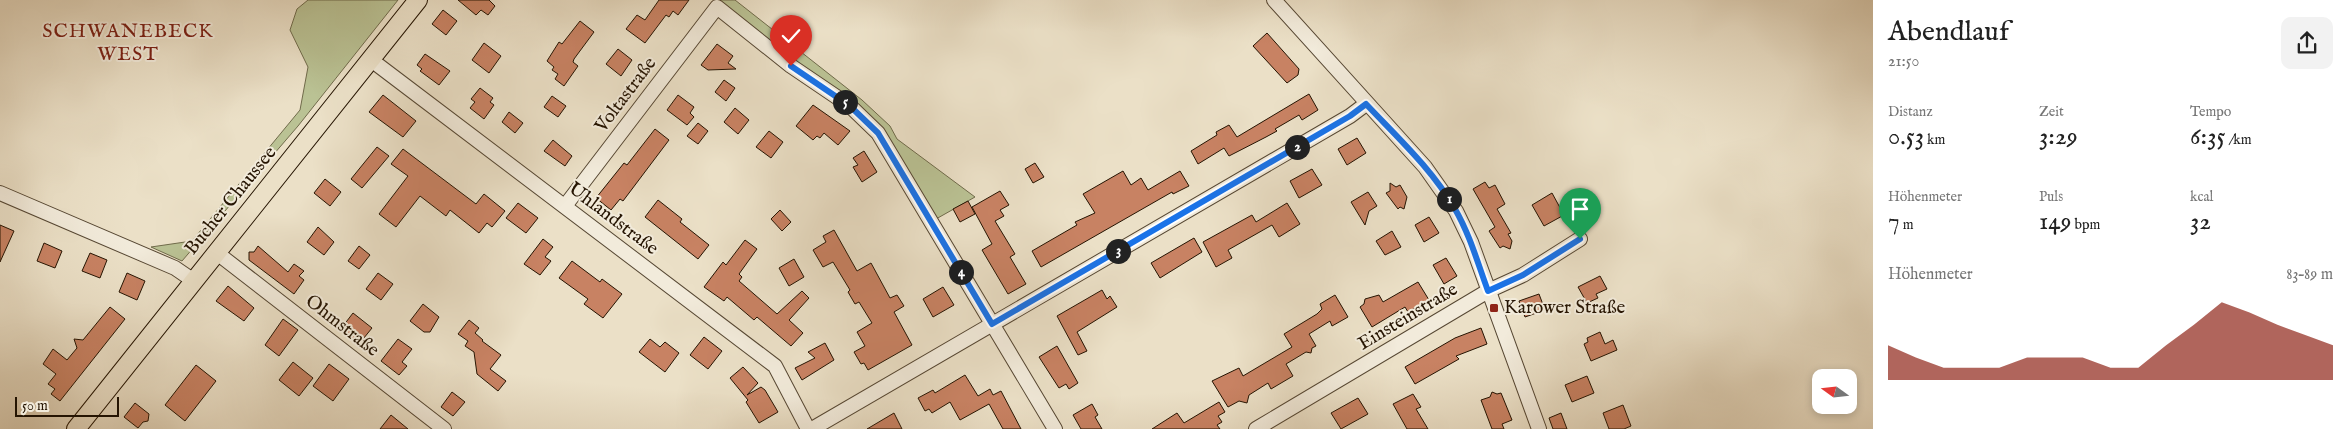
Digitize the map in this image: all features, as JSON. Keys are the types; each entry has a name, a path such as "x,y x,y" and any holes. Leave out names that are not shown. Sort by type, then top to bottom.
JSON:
{"main road":[{"name":"Bucher Chaussee","path":"76,429 418,0"}],"street":[{"path":"1274,0 1366,104 1425,167 1446,194 1471,242 1539,429"},
{"name":"Voltastraße","path":"565,206 717,7 791,66 850,106 878,133 992,324"},
{"name":"Uhlandstraße","path":"370,59 775,366 808,429"},
{"path":"812,429 1350,116 1366,104"},
{"path":"0,193 176,268 194,281"},
{"name":"Einsteinstraße","path":"1256,429 1488,291 1523,275 1580,239"},
{"name":"Ohmstraße","path":"217,253 444,429"},
{"path":"992,324 1055,429"}],"green space":[{"path":"308,0 398,0 298,126 182,261 151,247 192,241 300,110 308,67 290,30 297,9"},
{"path":"714,0 735,0 862,100 890,126 897,139 975,197 936,219 875,120"}],"building":[{"path":"458,0 489,0 495,6 488,15 481,10 476,15"},
{"path":"659,0 689,0 678,15 673,11 669,17 666,15 645,43 626,29 637,15 645,20"},
{"path":"443,10 457,21 446,35 432,24"},
{"path":"580,21 594,32 574,59 573,62 578,66 564,86 555,79 558,74 552,70 554,67 547,61 559,42 562,44"},
{"path":"1267,33 1299,69 1298,75 1287,83 1253,46"},
{"path":"484,43 501,56 489,73 472,60"},
{"path":"717,44 733,56 728,63 736,69 708,70 701,65"},
{"path":"618,49 632,60 621,76 606,64"},
{"path":"425,54 450,71 439,85 420,71 422,69 417,65"},
{"path":"724,80 735,88 726,101 715,92"},
{"path":"480,88 493,98 490,102 494,105 484,119 470,108 475,102 471,99"},
{"path":"1309,94 1318,110 1302,120 1299,115 1275,129 1277,131 1229,156 1224,148 1198,164 1191,151 1217,135 1216,132 1229,125 1237,137"},
{"path":"383,95 416,121 403,137 369,112"},
{"path":"678,95 694,107 690,113 694,117 687,125 667,110"},
{"path":"552,96 566,106 558,117 544,107"},
{"path":"813,105 850,131 838,145 824,133 820,138 817,136 813,140 796,126"},
{"path":"735,108 749,120 738,134 724,122"},
{"path":"509,112 523,123 515,133 502,122"},
{"path":"698,123 708,131 698,144 687,136"},
{"path":"655,129 669,140 623,201 620,199 611,210 596,198 624,163 627,165"},
{"path":"769,131 783,142 771,158 756,147"},
{"path":"1357,138 1366,153 1347,165 1338,149"},
{"path":"553,140 572,156 565,166 544,151"},
{"path":"377,147 389,156 362,188 351,179"},
{"path":"403,149 476,204 484,194 505,211 492,227 487,223 479,233 450,210 446,216 420,196 396,227 379,214 408,176 391,164"},
{"path":"864,151 877,172 862,182 853,167 858,165 853,158"},
{"path":"1035,163 1044,177 1033,183 1025,169"},
{"path":"1312,169 1322,185 1299,198 1290,181"},
{"path":"1123,171 1131,185 1141,178 1148,190 1180,171 1189,186 1173,194 1172,192 1041,267 1032,251 1077,225 1075,222 1095,213 1083,194"},
{"path":"325,179 341,192 330,206 314,193"},
{"path":"1485,182 1489,188 1495,185 1505,204 1497,209 1511,233 1508,234 1512,241 1510,249 1503,246 1500,248 1489,231 1495,227 1473,189"},
{"path":"1390,183 1396,187 1400,185 1407,197 1404,209 1400,207 1398,209 1386,193 1390,191"},
{"path":"1000,191 1009,205 1000,210 1004,216 995,221 1015,254 1010,257 1026,284 1008,294 982,250 992,244 972,207"},
{"path":"1368,192 1377,206 1369,211 1365,225 1351,202"},
{"path":"1552,193 1564,215 1544,226 1532,205"},
{"path":"658,200 682,219 680,222 709,245 698,259 645,217"},
{"path":"968,201 975,214 960,222 953,209"},
{"path":"518,203 538,218 526,233 506,218"},
{"path":"1287,203 1300,224 1279,237 1272,225 1228,250 1232,258 1216,267 1203,242 1252,215 1256,222"},
{"path":"780,210 791,222 782,231 771,219"},
{"path":"1429,217 1439,233 1424,242 1415,225"},
{"path":"0,225 14,231 0,262"},
{"path":"318,227 334,242 324,255 307,242"},
{"path":"834,230 857,271 871,263 890,298 897,295 904,306 894,312 912,345 868,370 864,363 861,364 854,352 865,346 857,332 872,323 859,302 855,304 848,292 850,290 833,262 823,267 813,250 826,242 823,236"},
{"path":"1392,231 1401,247 1385,255 1376,241"},
{"path":"1194,238 1202,252 1160,278 1151,263"},
{"path":"543,239 553,247 545,257 551,261 540,275 524,264"},
{"path":"745,240 757,249 739,274 742,277 739,281 777,314 802,291 809,298 789,320 803,333 791,346 757,317 754,320 727,297 724,301 704,287 723,262 726,265"},
{"path":"44,243 62,251 55,268 37,261"},
{"path":"258,246 288,272 294,264 304,271 299,276 304,280 294,294 249,260 249,252 254,252"},
{"path":"359,246 370,255 359,269 348,261"},
{"path":"90,253 107,260 100,278 82,271"},
{"path":"1446,258 1457,276 1444,284 1433,265"},
{"path":"794,259 804,277 789,286 779,268"},
{"path":"572,261 600,282 602,279 622,294 603,318 584,304 588,299 559,278"},
{"path":"127,273 145,281 137,300 119,292"},
{"path":"378,273 393,284 381,300 366,289"},
{"path":"1600,276 1607,289 1596,294 1598,298 1587,303 1578,287"},
{"path":"1418,282 1429,300 1408,312 1405,307 1372,327 1360,307 1364,304 1365,299 1379,295 1383,302"},
{"path":"228,286 254,308 244,321 216,301"},
{"path":"943,287 954,305 933,317 923,299"},
{"path":"1102,290 1107,299 1110,296 1117,307 1077,332 1087,351 1078,355 1057,316"},
{"path":"1539,294 1545,310 1525,317 1519,301"},
{"path":"1335,295 1348,317 1332,326 1330,321 1309,334 1316,346 1312,348 1311,353 1306,352 1286,364 1293,376 1271,389 1268,383 1249,395 1247,403 1239,401 1228,407 1212,381 1239,368 1243,376 1292,347 1284,334 1317,314 1322,309 1320,304"},
{"path":"423,304 439,317 430,332 424,332 410,321"},
{"path":"110,307 125,319 60,401 51,394 55,389 48,384 56,374 43,364 53,349 67,360 77,348 74,339 83,340"},
{"path":"353,313 372,328 359,344 340,330"},
{"path":"283,319 298,330 279,356 265,345"},
{"path":"469,320 479,328 475,333 482,341 501,355 490,369 506,381 498,391 477,374 474,352 465,346 468,341 458,334"},
{"path":"1481,328 1487,344 1456,356 1459,359 1415,384 1405,367 1455,338"},
{"path":"1600,332 1605,344 1613,340 1617,350 1591,361 1584,344 1588,342 1587,338"},
{"path":"704,337 722,351 708,369 690,355"},
{"path":"398,339 412,349 402,362 407,366 399,375 381,361"},
{"path":"650,339 660,347 665,342 679,353 665,372 639,352"},
{"path":"825,343 834,360 802,380 795,368 815,358 808,352"},
{"path":"1057,346 1078,383 1069,389 1066,384 1059,388 1039,357"},
{"path":"293,362 313,378 299,396 279,380"},
{"path":"329,364 349,379 333,401 313,386"},
{"path":"196,365 216,381 185,421 165,405"},
{"path":"743,367 758,383 747,395 761,387 765,390 778,412 759,423 746,402 748,400 730,378"},
{"path":"965,375 978,396 990,389 993,395 1001,391 1021,429 1003,429 989,404 960,420 950,402 932,413 929,409 925,411 918,398 933,390 935,393"},
{"path":"1587,376 1594,393 1572,402 1565,385"},
{"path":"452,392 465,402 453,416 441,407"},
{"path":"1492,392 1501,393 1512,420 1502,424 1504,429 1492,429 1481,400 1490,397"},
{"path":"1413,394 1421,407 1416,409 1428,429 1407,429 1393,404"},
{"path":"1358,398 1368,414 1341,429 1331,413"},
{"path":"1219,402 1225,412 1218,416 1222,422 1217,425 1220,429 1152,429 1177,413 1184,423"},
{"path":"135,403 149,414 148,421 143,422 138,428 124,417"},
{"path":"1092,404 1098,415 1095,417 1102,429 1081,429 1073,415"},
{"path":"1623,405 1631,426 1624,429 1609,429 1603,413"},
{"path":"894,413 902,429 867,429"},
{"path":"1561,413 1567,429 1553,429 1549,418"},
{"path":"391,415 408,429 380,429"}],"place":[{"name":"Karower Straße","path":"1494,308"}],"district":[{"name":"SCHWANEBECK WEST","path":"128,42"}],"route":[{"path":"791,66 850,106 878,133 992,324 1350,116 1366,104 1425,167 1446,194 1471,242 1488,291 1506,281 1523,275 1580,239"}]}
